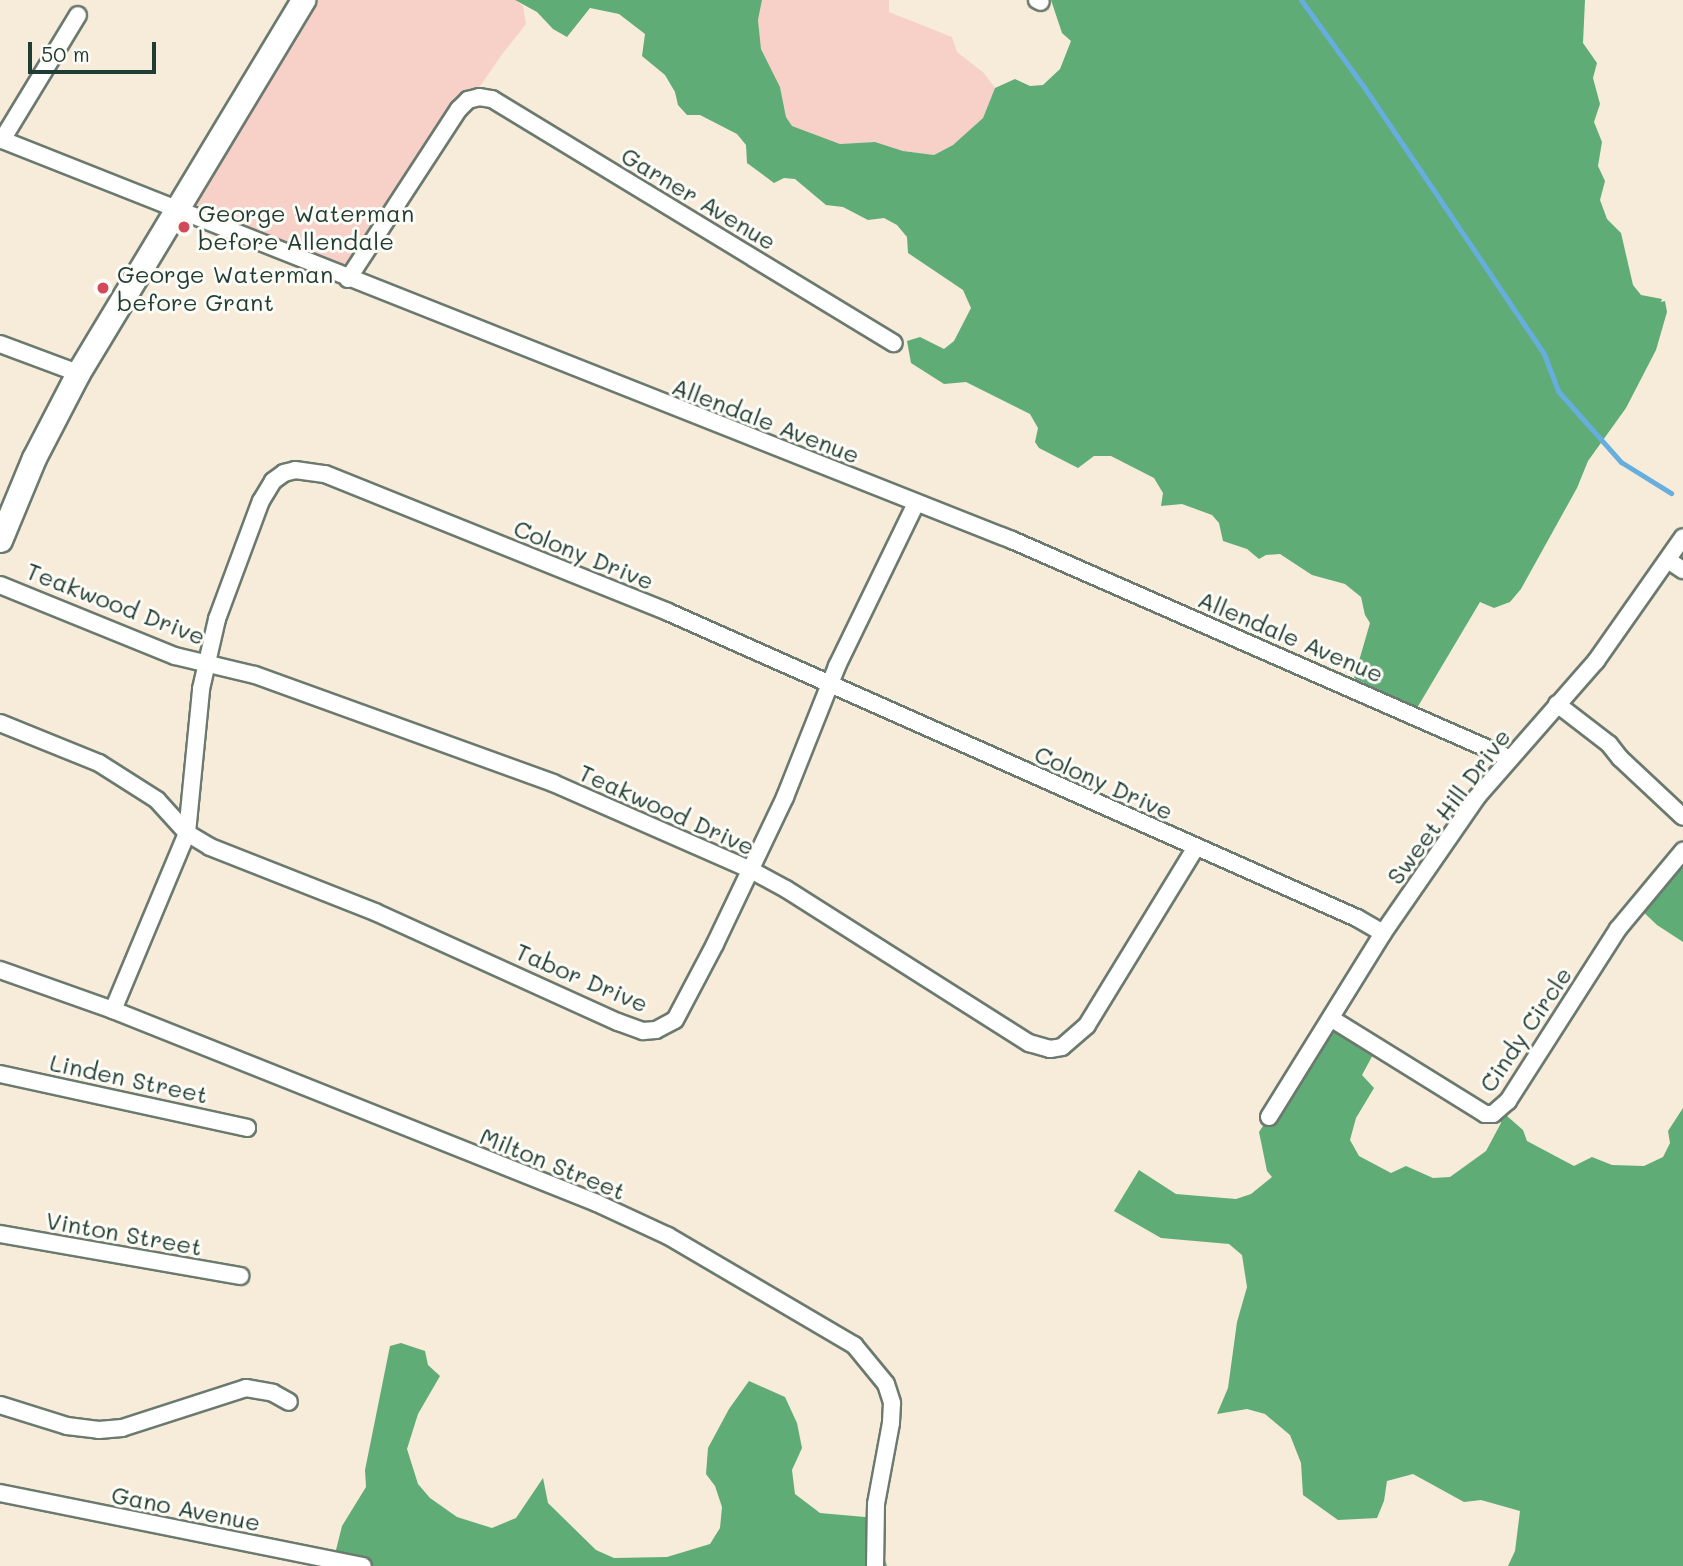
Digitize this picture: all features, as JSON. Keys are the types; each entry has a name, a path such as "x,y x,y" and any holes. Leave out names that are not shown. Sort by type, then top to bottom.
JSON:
{"main road":[{"path":"0,539 34,457 78,373 303,0"}],"street":[{"path":"1,140 78,15"},
{"name":"Garner Avenue","path":"348,279 459,109 468,100 480,97 492,99 894,343"},
{"name":"Allendale Avenue","path":"1,140 1012,540 1509,758"},
{"path":"0,344 78,373"},
{"name":"Colony Drive","path":"113,1010 187,833 197,720 206,662 217,619 261,501 273,481 284,473 307,469 668,612 1195,849 1357,918 1383,933"},
{"name":"Tabor Drive","path":"0,723 99,763 157,800 187,833 210,847 376,912 643,1031 656,1030 675,1020 715,944 785,797 830,685 916,503"},
{"name":"Sweet Hill Drive","path":"1269,1117 1383,933 1477,797 1596,661 1683,537"},
{"path":"1668,561 1683,570"},
{"name":"Teakwood Drive","path":"0,584 175,656 268,680 554,783 749,869 786,889 1029,1043 1050,1049 1062,1047 1087,1024 1195,849"},
{"path":"1557,704 1609,744 1620,758 1683,817"},
{"name":"Cindy Circle","path":"1332,1019 1485,1114 1493,1114 1508,1101 1618,929 1683,852"},
{"name":"Milton Street","path":"0,970 113,1010 597,1203 667,1236 853,1345 886,1384 891,1403 891,1423 876,1504 875,1566"},
{"name":"Linden Street","path":"0,1074 247,1128"},
{"name":"Vinton Street","path":"0,1234 240,1276"},
{"path":"0,1405 66,1426 99,1430 122,1428 246,1388 273,1393 289,1402"},
{"name":"Gano Avenue","path":"0,1493 363,1566"}],"shaded area":[{"path":"302,0 515,0 523,6 526,24 373,240 345,269 186,205"},
{"path":"762,0 889,0 889,12 952,37 957,52 984,73 995,88 983,118 953,145 934,155 903,151 875,142 840,144 792,126 786,117 780,87 761,49 758,20"}],"green space":[{"path":"515,0 762,0 758,20 761,49 780,87 786,117 792,126 840,144 875,142 903,151 934,155 953,145 983,118 995,88 1015,79 1030,86 1043,85 1060,69 1071,41 1062,33 1051,0 1585,0 1583,43 1597,63 1593,78 1600,104 1594,122 1602,142 1598,166 1605,181 1600,200 1607,219 1621,233 1633,285 1641,295 1665,301 1667,312 1656,350 1626,408 1588,461 1577,488 1521,589 1510,602 1494,608 1480,602 1417,708 1354,678 1370,623 1365,615 1361,597 1345,584 1312,575 1280,554 1266,555 1259,559 1247,549 1223,541 1219,523 1212,515 1182,504 1161,506 1163,493 1154,478 1111,456 1094,456 1078,468 1039,448 1035,442 1038,428 1030,414 966,382 944,384 911,363 907,341 920,337 944,349 954,341 971,308 963,290 908,253 907,237 897,225 884,218 868,220 843,207 826,205 795,179 784,178 774,183 747,163 746,145 737,134 700,115 687,115 678,105 675,92 665,75 642,56 645,34 619,14 590,8 567,37 553,29 537,12"},
{"path":"1683,848 1683,942 1657,925 1637,906"},
{"path":"1337,1013 1381,1040 1362,1075 1374,1088 1356,1118 1350,1140 1359,1156 1391,1173 1406,1166 1433,1178 1450,1177 1486,1151 1501,1123 1499,1109 1523,1130 1527,1141 1574,1166 1592,1157 1612,1165 1644,1166 1663,1157 1670,1143 1668,1131 1683,1108 1683,1566 1508,1566 1515,1551 1520,1511 1481,1500 1464,1502 1413,1474 1387,1481 1384,1501 1377,1518 1338,1520 1303,1495 1301,1463 1290,1435 1265,1414 1247,1409 1217,1414 1228,1388 1237,1322 1247,1287 1242,1255 1229,1244 1161,1238 1114,1211 1139,1170 1176,1194 1236,1199 1251,1194 1272,1177 1267,1171 1259,1132"},
{"path":"401,1343 425,1351 428,1365 440,1376 418,1414 407,1449 418,1484 430,1498 457,1517 492,1528 516,1518 543,1478 548,1503 596,1550 614,1558 667,1557 710,1544 720,1528 722,1507 715,1486 706,1474 708,1448 729,1409 749,1381 785,1397 797,1423 802,1448 792,1470 795,1494 820,1513 876,1518 877,1535 887,1566 369,1566 334,1558 342,1526 366,1487 365,1470 390,1346"}],"waterway":[{"path":"1301,0 1364,87 1544,354 1558,391 1621,462 1671,493"}],"place":[{"name":"George Waterman before Allendale","path":"184,227"},
{"name":"George Waterman before Grant","path":"103,288"}]}
